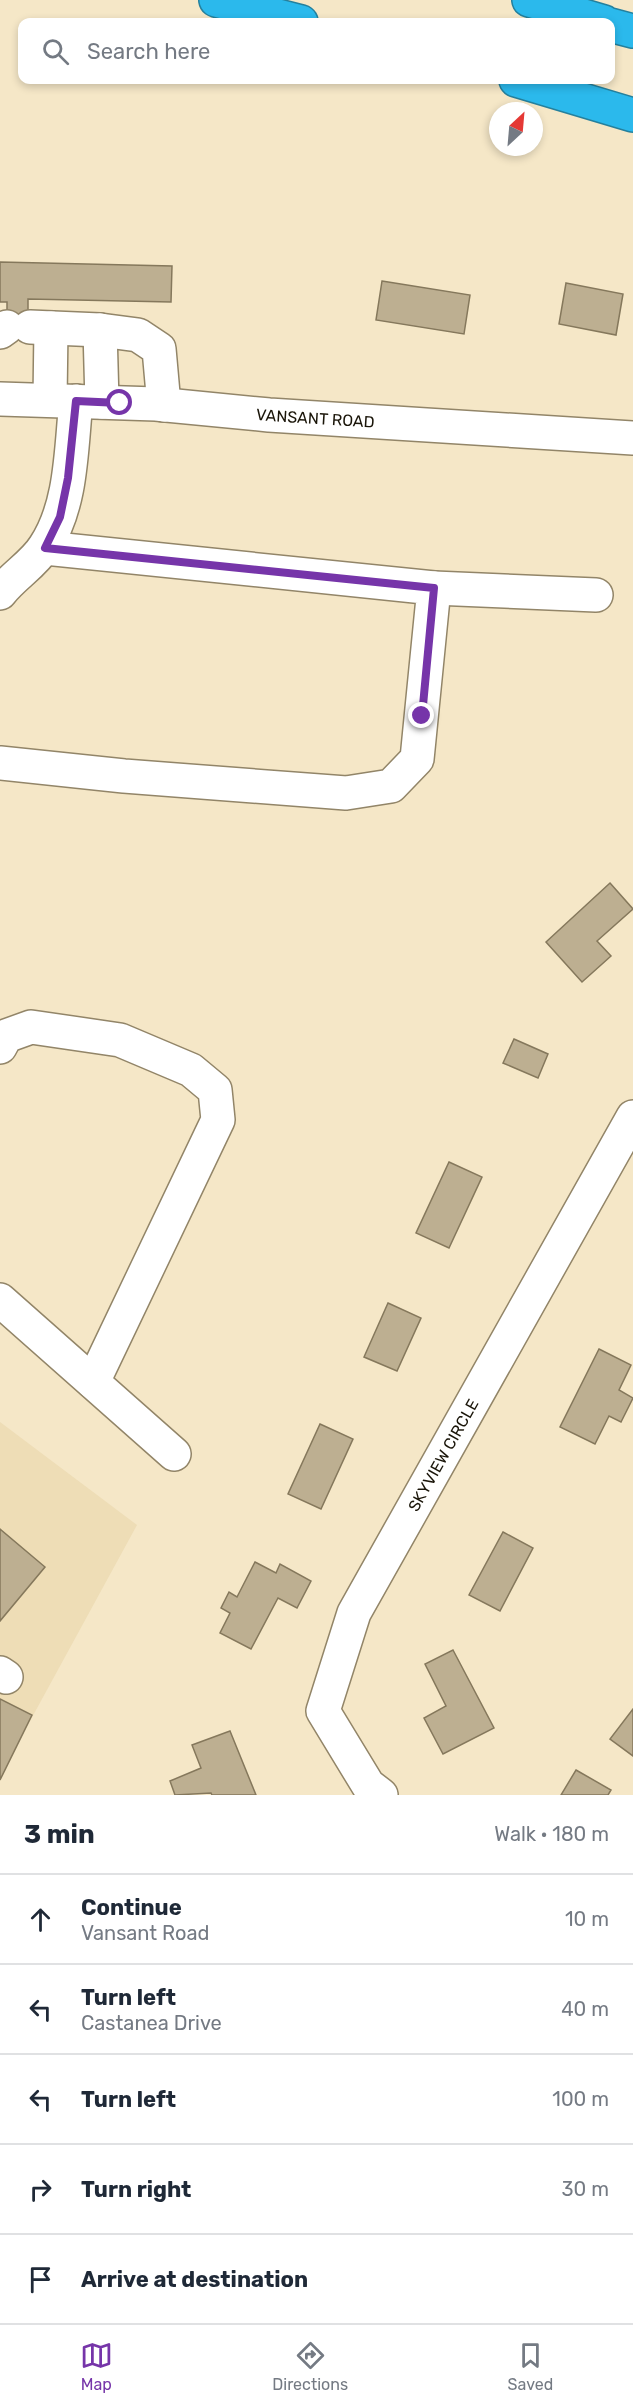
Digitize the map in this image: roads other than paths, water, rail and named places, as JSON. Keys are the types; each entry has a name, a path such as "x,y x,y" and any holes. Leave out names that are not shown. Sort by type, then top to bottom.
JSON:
{"highway":[{"path":"216,0 286,18"},
{"path":"529,0 590,18"},
{"path":"615,26 633,31"},
{"path":"529,84 633,115"}],"street":[{"path":"22,329 100,330 138,335 159,349 164,405"},
{"path":"22,329 76,401"},
{"path":"0,593 45,548 60,517 68,478 76,401 100,330"},
{"name":"VANSANT ROAD","path":"0,399 164,405 270,415 633,438"},
{"path":"45,548 434,588 596,596"},
{"path":"0,763 124,776 346,793 391,786 417,759 434,588"},
{"path":"0,1047 6,1036 31,1026 120,1040 191,1070 215,1090 218,1120 93,1382"},
{"name":"SKYVIEW CIRCLE","path":"381,1795 368,1785 323,1711 354,1613 633,1117"},
{"path":"0,1300 174,1454"}]}
